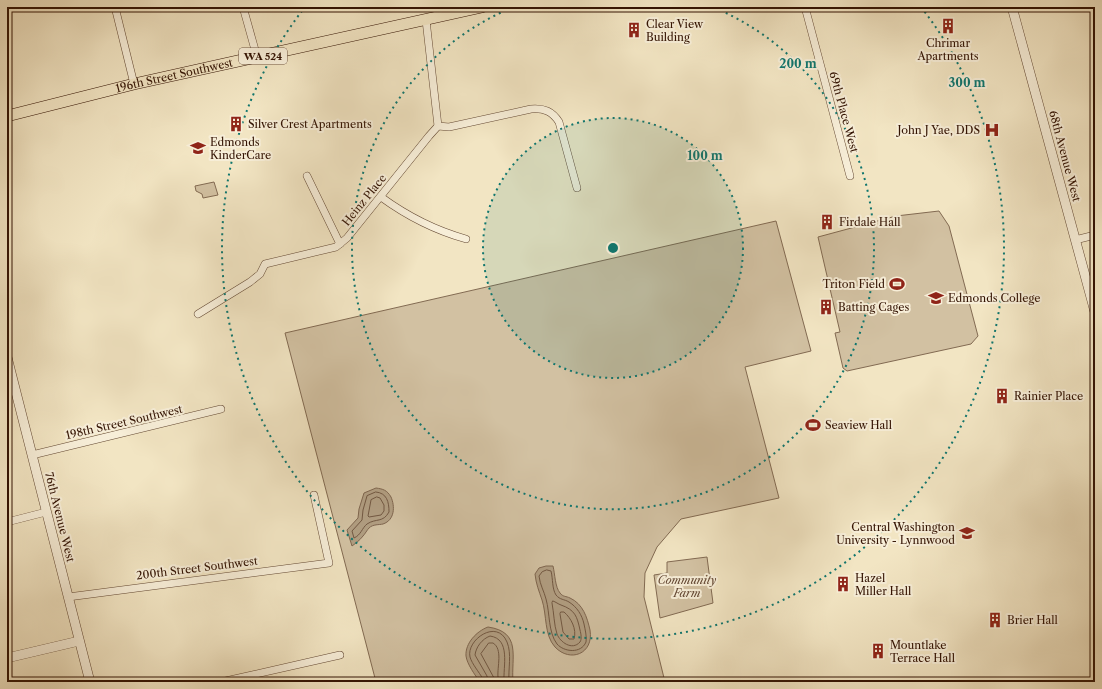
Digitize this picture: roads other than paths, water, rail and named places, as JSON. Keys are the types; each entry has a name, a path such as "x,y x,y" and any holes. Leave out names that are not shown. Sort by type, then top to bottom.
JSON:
{"main road":[{"name":"196th Street Southwest","path":"7,116 134,84 482,7"}],"street":[{"path":"115,7 134,84"},
{"path":"243,7 257,57"},
{"name":"69th Place West","path":"805,7 850,176"},
{"name":"68th Avenue West","path":"1012,7 1095,312"},
{"path":"426,20 438,126 449,127 531,109 547,110 556,117 559,122 577,188"},
{"name":"Heinz Place","path":"198,314 250,282 260,274 265,264 336,247 340,244 347,238 428,136 438,126"},
{"path":"307,176 340,244"},
{"path":"381,196 403,212 421,222 440,231 466,240"},
{"path":"1075,240 1095,235"},
{"name":"76th Avenue West","path":"7,357 90,682"},
{"name":"198th Street Southwest","path":"32,455 221,409"},
{"name":"200th Street Southwest","path":"68,597 329,563 314,495"},
{"path":"7,522 46,512"},
{"path":"7,658 79,641"},
{"path":"221,682 340,655"}],"water":[{"path":"376,488 385,490 391,497 393,504 392,516 387,522 374,525 368,529 361,539 352,546 347,530 358,518 364,493"},
{"path":"553,566 556,584 560,593 578,604 586,616 590,630 590,638 585,650 580,654 574,655 561,652 551,642 549,637 544,606 535,574 539,568"},
{"path":"488,627 506,634 510,640 513,655 513,682 480,682 468,662 466,651 472,638 480,631"}],"place":[{"name":"Chrimar Apartments","path":"948,26"},
{"name":"Clear View Building","path":"634,30"},
{"name":"Silver Crest Apartments","path":"236,124"},
{"name":"John J Yae, DDS","path":"992,130"},
{"name":"Edmonds KinderCare","path":"198,148"},
{"name":"Firdale Hall","path":"827,222"},
{"name":"Triton Field","path":"897,284"},
{"name":"Edmonds College","path":"936,298"},
{"name":"Batting Cages","path":"826,307"},
{"name":"Rainier Place","path":"1002,396"},
{"name":"Seaview Hall","path":"813,425"},
{"name":"Central Washington University - Lynnwood","path":"967,533"},
{"name":"Hazel Miller Hall","path":"843,584"},
{"name":"Brier Hall","path":"995,620"},
{"name":"Mountlake Terrace Hall","path":"878,651"}],"park label":[{"name":"Community Farm","path":"687,586"}]}
